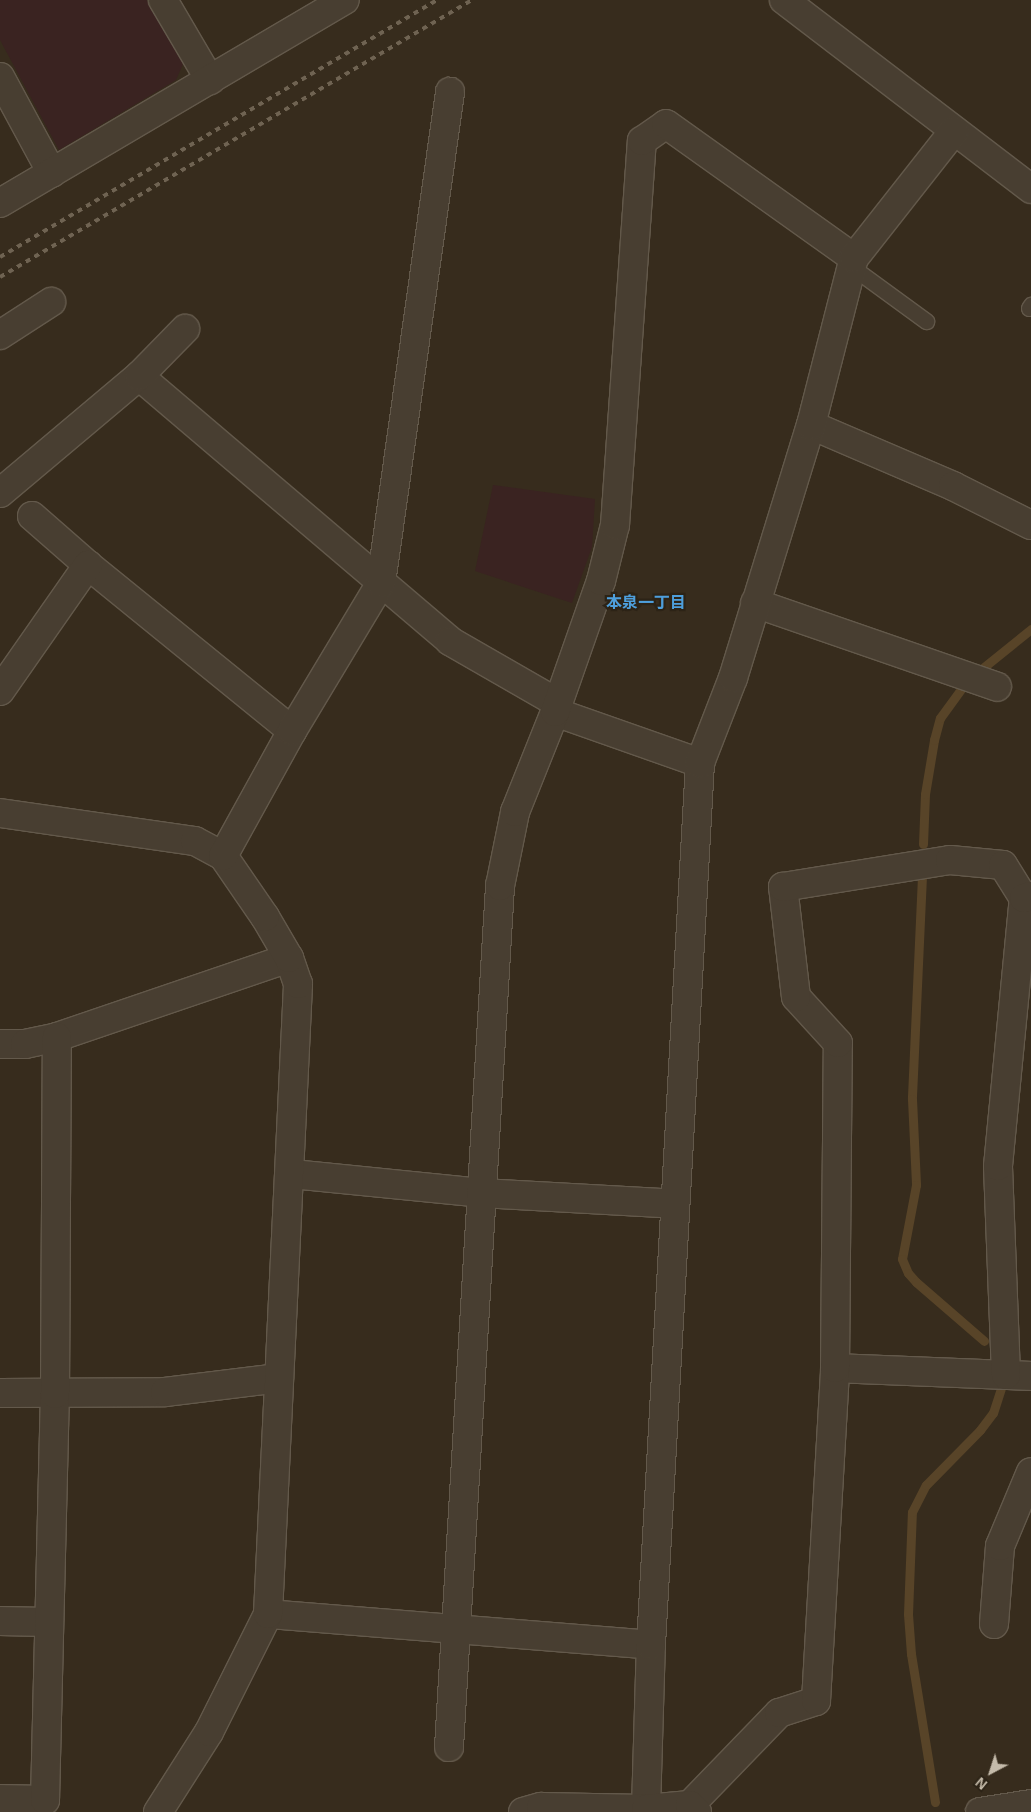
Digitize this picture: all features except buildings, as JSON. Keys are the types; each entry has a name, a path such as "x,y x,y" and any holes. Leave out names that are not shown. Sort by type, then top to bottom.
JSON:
{"street":[{"path":"162,0 210,80"},
{"path":"0,203 345,0"},
{"path":"784,0 1031,189"},
{"path":"0,78 52,172"},
{"path":"223,856 292,731 381,583 450,92"},
{"path":"449,1747 454,1629 500,886 515,812 556,708 601,581 615,525 642,141 666,124 853,263"},
{"path":"646,1809 651,1645 700,764 734,678 755,603 811,425 853,263 954,131"},
{"path":"0,335 51,302"},
{"path":"0,493 139,376 185,329"},
{"path":"139,376 450,641 556,708 700,764"},
{"path":"811,425 953,486 1031,525"},
{"path":"32,516 88,565 292,731"},
{"path":"0,691 88,565"},
{"path":"755,603 997,687"},
{"path":"0,813 195,842 223,856 289,958 298,984 292,1174 279,1378 268,1614 209,1732 158,1812"},
{"path":"523,1812 541,1807 693,1809 779,1713 816,1700 835,1368 838,1043 796,997 783,887 950,860 1003,865 1028,897 998,1166 1019,1376 835,1368"},
{"path":"0,1044 25,1044 57,1037 289,958"},
{"path":"0,1799 46,1800 48,1622 55,1394 57,1037"},
{"path":"292,1174 481,1193 675,1204"},
{"path":"0,1393 165,1392 279,1378"},
{"path":"994,1624 1000,1546 1031,1472"},
{"path":"268,1614 651,1645"},
{"path":"0,1622 48,1622"},
{"path":"980,1812 1031,1804"}],"lane":[{"path":"853,263 926,321"}],"shaded area":[{"path":"0,0 147,0 183,64 176,80 59,150 0,40"},
{"path":"493,485 595,499 592,547 572,603 475,571"}],"waterway":[{"path":"979,671 1031,629"},
{"path":"923,844 925,794 934,740 940,718 962,688"},
{"path":"922,876 912,1099 916,1185 902,1259 908,1273 916,1282 984,1341"},
{"path":"935,1802 911,1654 908,1614 912,1512 926,1485 980,1430 993,1413 1001,1389"}],"railway":[{"path":"0,257 437,0"},
{"path":"0,277 472,0"}],"district":[{"name":"本泉一丁目","path":"646,603"}]}
